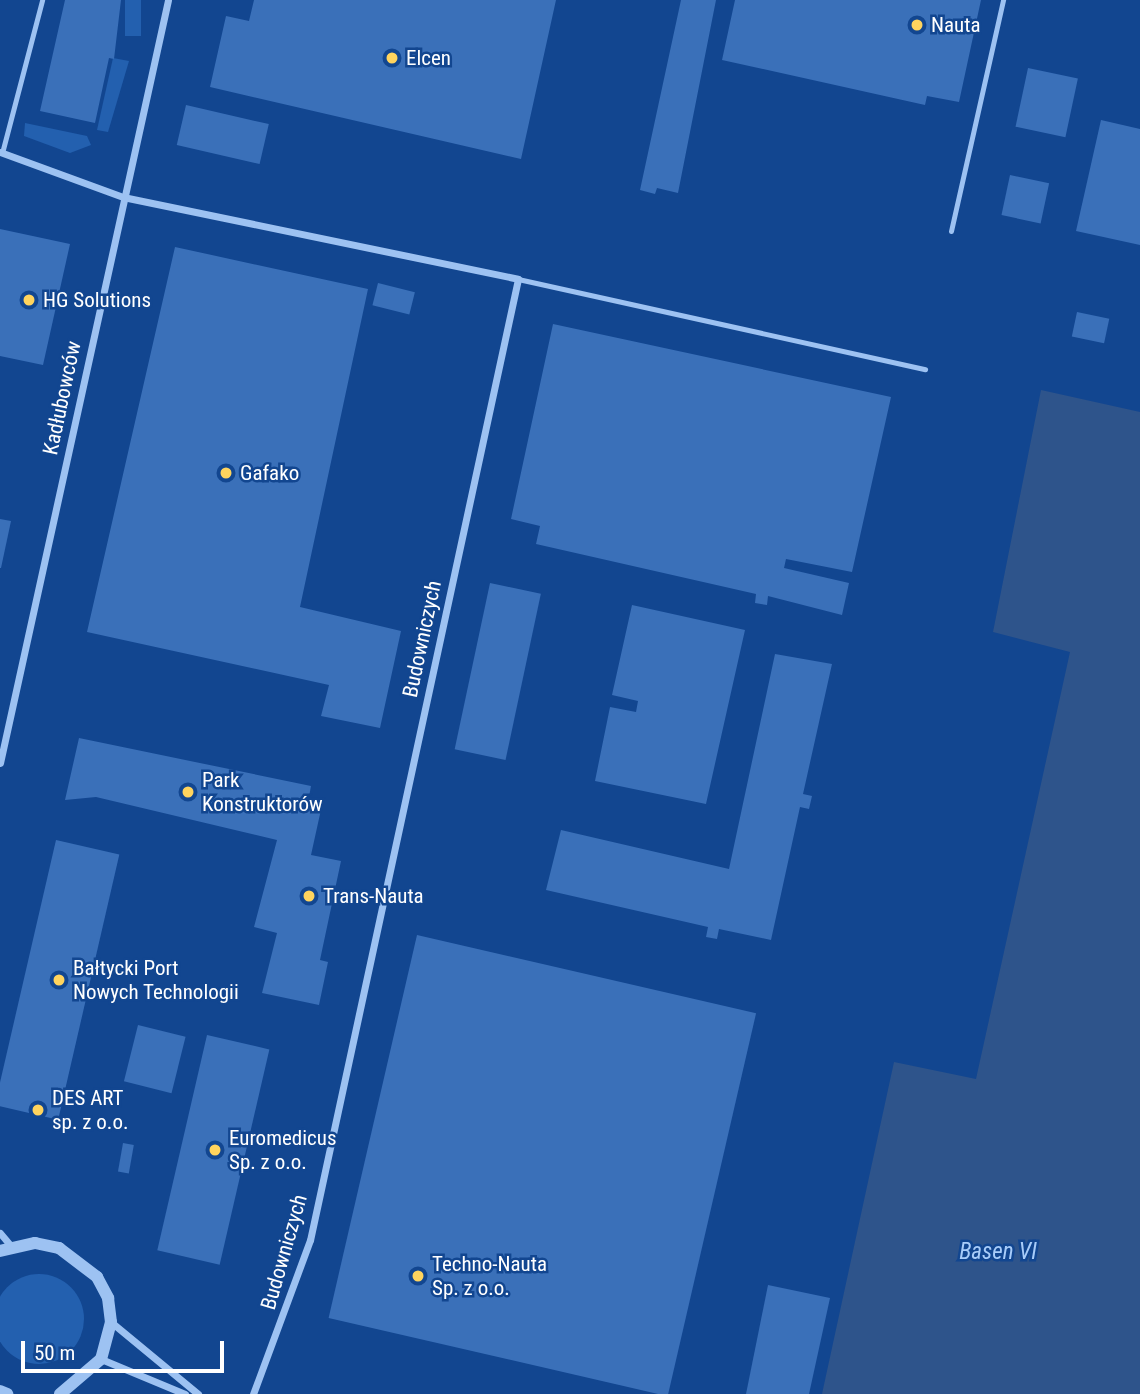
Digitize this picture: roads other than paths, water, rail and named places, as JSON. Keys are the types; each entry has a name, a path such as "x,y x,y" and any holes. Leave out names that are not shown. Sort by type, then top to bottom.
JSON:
{"street":[{"name":"Kadłubowców","path":"0,763 123,197 169,0"},
{"path":"1,152 123,197 518,279"},
{"name":"Budowniczych","path":"253,1394 310,1240 518,279"},
{"path":"0,1233 6,1249 35,1243 80,1259 102,1287 111,1322 101,1359 68,1392"},
{"path":"111,1322 198,1394"},
{"path":"101,1359 185,1394"},
{"path":"0,1391 7,1394"}],"lane":[{"path":"1,152 42,0"},
{"path":"951,231 1003,0"},
{"path":"518,279 925,369"}],"water":[{"name":"Basen VI","path":"1041,390 1140,412 1140,1394 822,1394 894,1062 976,1079 1070,652 993,632"}],"place":[{"name":"Nauta","path":"917,25"},
{"name":"Elcen","path":"392,58"},
{"name":"HG Solutions","path":"29,300"},
{"name":"Gafako","path":"226,473"},
{"name":"Park Konstruktorów","path":"188,792"},
{"name":"Trans-Nauta","path":"309,896"},
{"name":"Bałtycki Port Nowych Technologii","path":"59,980"},
{"name":"DES ART sp. z o.o.","path":"38,1110"},
{"name":"Euromedicus Sp. z o.o.","path":"215,1150"},
{"name":"Techno-Nauta Sp. z o.o.","path":"418,1276"}]}
